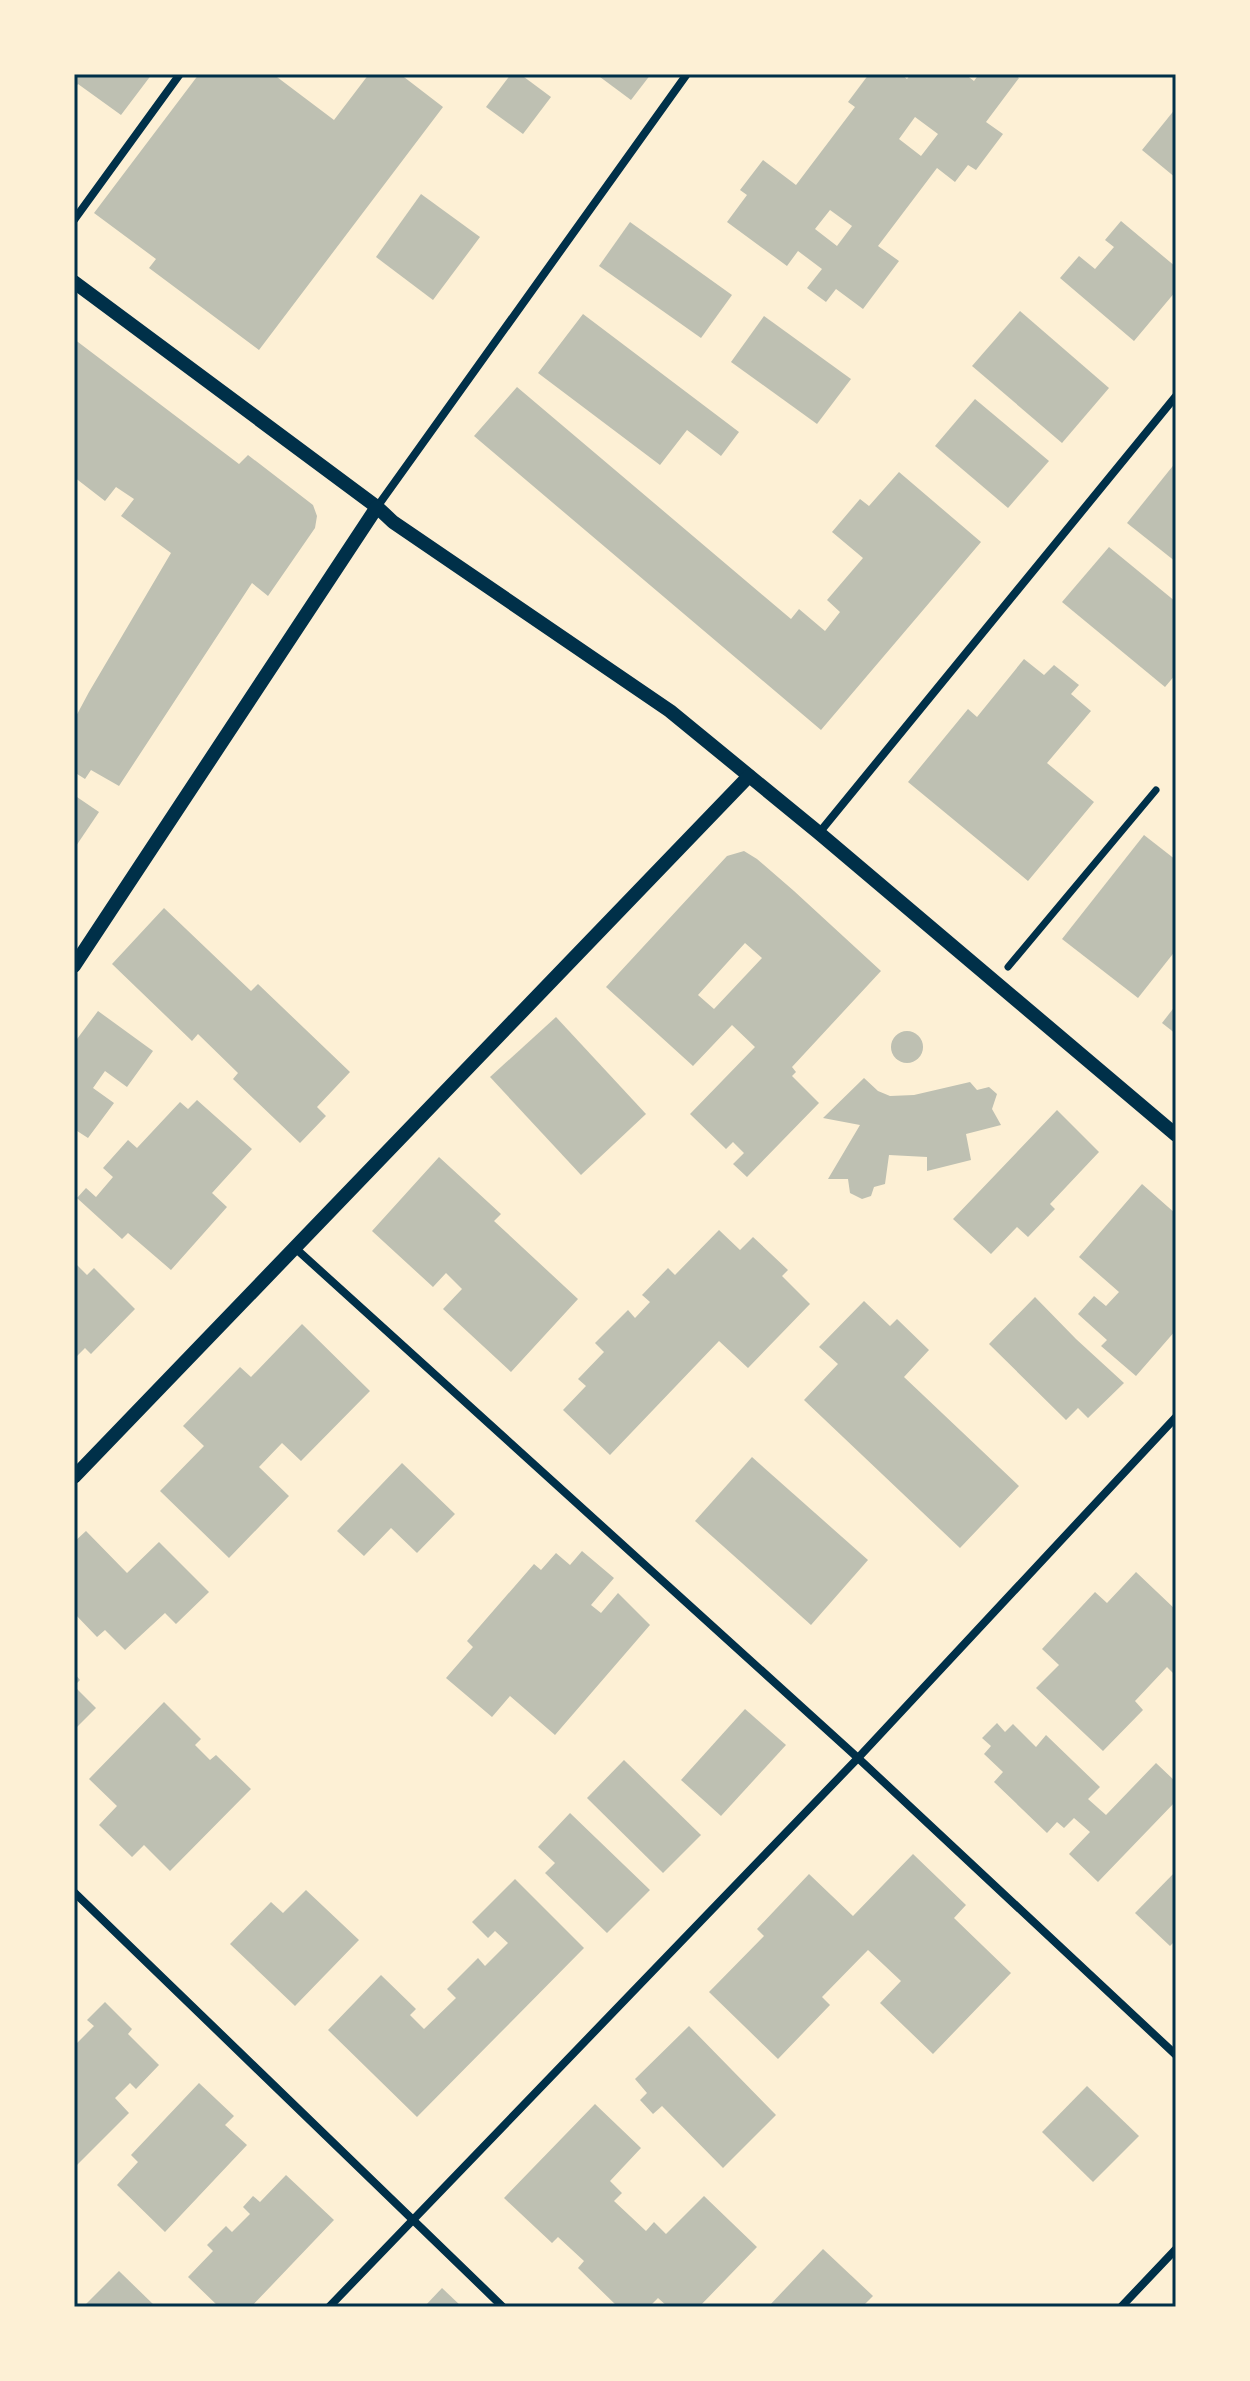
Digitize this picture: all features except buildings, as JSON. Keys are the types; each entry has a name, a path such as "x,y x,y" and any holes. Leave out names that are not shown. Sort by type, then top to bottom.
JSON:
{"street":[{"path":"74,220 180,74"},
{"path":"74,966 377,507 687,74"},
{"path":"74,282 393,522 670,711 1176,1135"},
{"path":"819,833 1176,396"},
{"path":"74,1477 749,776"},
{"path":"1008,967 1156,790"},
{"path":"294,1247 858,1758 1176,2055"},
{"path":"329,2307 858,1758 1176,1417"},
{"path":"74,1892 503,2307"},
{"path":"1121,2307 1176,2249"}]}
